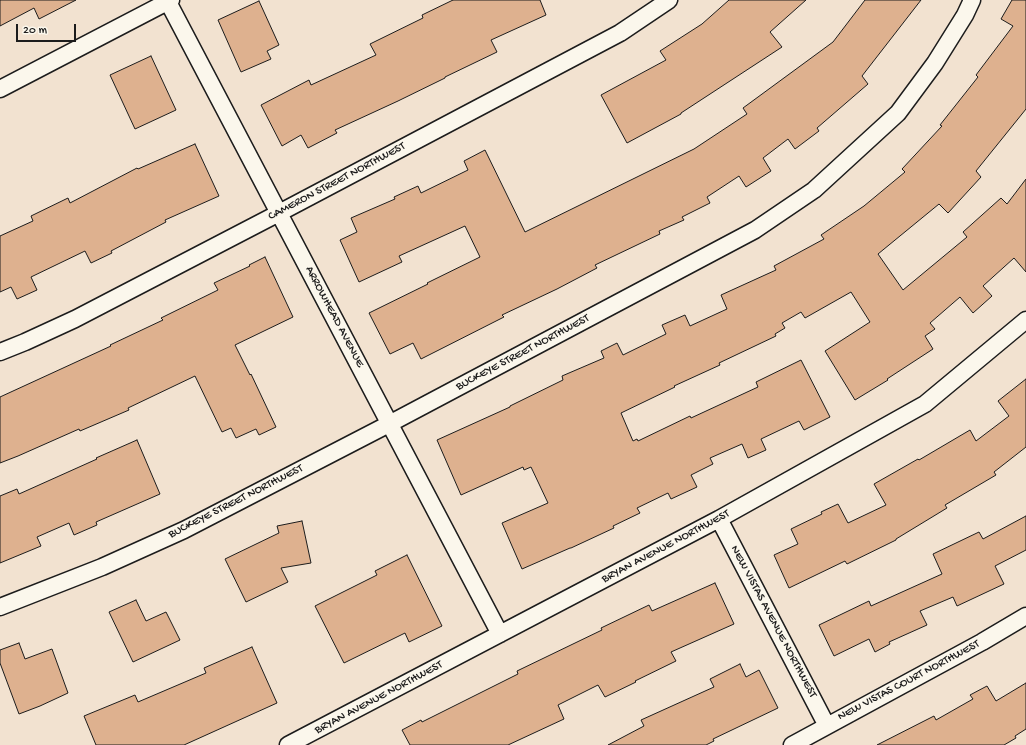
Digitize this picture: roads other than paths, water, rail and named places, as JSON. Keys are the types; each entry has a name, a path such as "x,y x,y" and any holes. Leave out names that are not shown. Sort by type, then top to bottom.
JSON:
{"street":[{"name":"ARROWHEAD AVENUE","path":"169,0 389,424 500,634"},
{"path":"0,89 169,0"},
{"name":"CAMERON STREET NORTHWEST","path":"0,352 25,342 75,318 279,213 620,33 669,0"},
{"name":"BUCKEYE STREET NORTHWEST","path":"0,607 102,567 177,533 389,424 755,230 814,190 898,113 935,64 965,15 972,0"},
{"name":"BRYAN AVENUE NORTHWEST","path":"288,745 719,519 925,404 1026,320"},
{"name":"NEW VISTAS AVENUE NORTHWEST","path":"719,519 827,726"},
{"name":"NEW VISTAS COURT NORTHWEST","path":"792,745 982,642 1026,616"}]}
